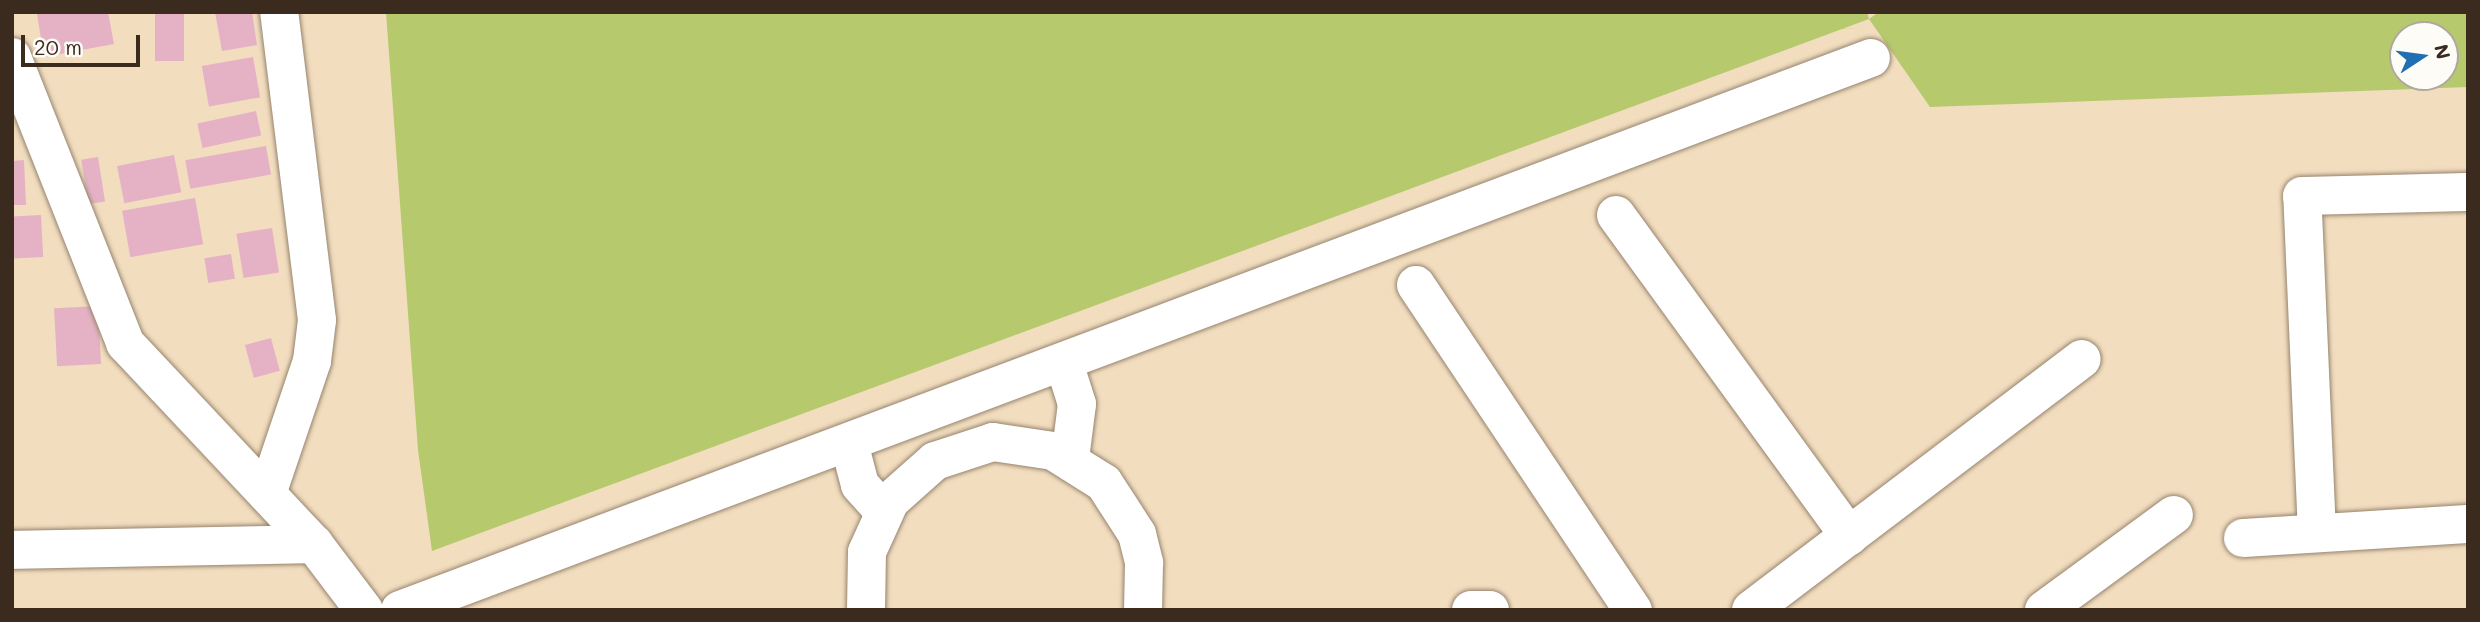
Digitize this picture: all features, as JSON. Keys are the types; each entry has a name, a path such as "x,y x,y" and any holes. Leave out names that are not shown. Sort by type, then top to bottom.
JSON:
{"street":[{"path":"268,494 312,361 317,320 279,12"},
{"path":"12,57 125,343 314,544 364,610"},
{"path":"400,610 1871,58"},
{"path":"2317,533 2302,196 2468,192"},
{"path":"1616,215 1849,536"},
{"path":"1416,285 1633,610"},
{"path":"1751,610 2082,359"},
{"path":"1064,363 1077,404 1070,459"},
{"path":"849,443 860,485 884,512"},
{"path":"858,607 867,552 884,512 910,478 963,448 1023,443 1070,459 1104,483 1137,534 1144,563 1143,610"},
{"path":"2044,610 2174,515"},
{"path":"2243,538 2468,524"},
{"path":"12,550 314,544"},
{"path":"1471,610 1490,610"}],"green space":[{"path":"386,12 1867,12 1869,19 432,551 418,450"},
{"path":"1879,12 2468,12 2468,87 2459,87 2459,21 2389,21 2389,90 1930,107 1869,19"}],"building":[{"path":"108,12 114,44 44,57 37,14"},
{"path":"155,12 184,12 184,61 155,61"},
{"path":"215,12 252,12 257,45 222,51"},
{"path":"253,57 260,97 209,106 202,66"},
{"path":"256,111 261,135 203,148 197,123"},
{"path":"266,146 271,175 190,189 185,160"},
{"path":"174,155 181,192 124,203 117,166"},
{"path":"98,157 105,201 88,204 81,160"},
{"path":"24,160 26,205 12,205 12,161"},
{"path":"195,198 203,244 130,257 122,211"},
{"path":"41,215 43,257 14,258 12,217"},
{"path":"272,228 279,272 243,278 236,234"},
{"path":"231,254 235,279 208,283 204,258"},
{"path":"98,306 101,364 57,366 54,308"},
{"path":"271,338 280,371 254,378 245,345"}]}
